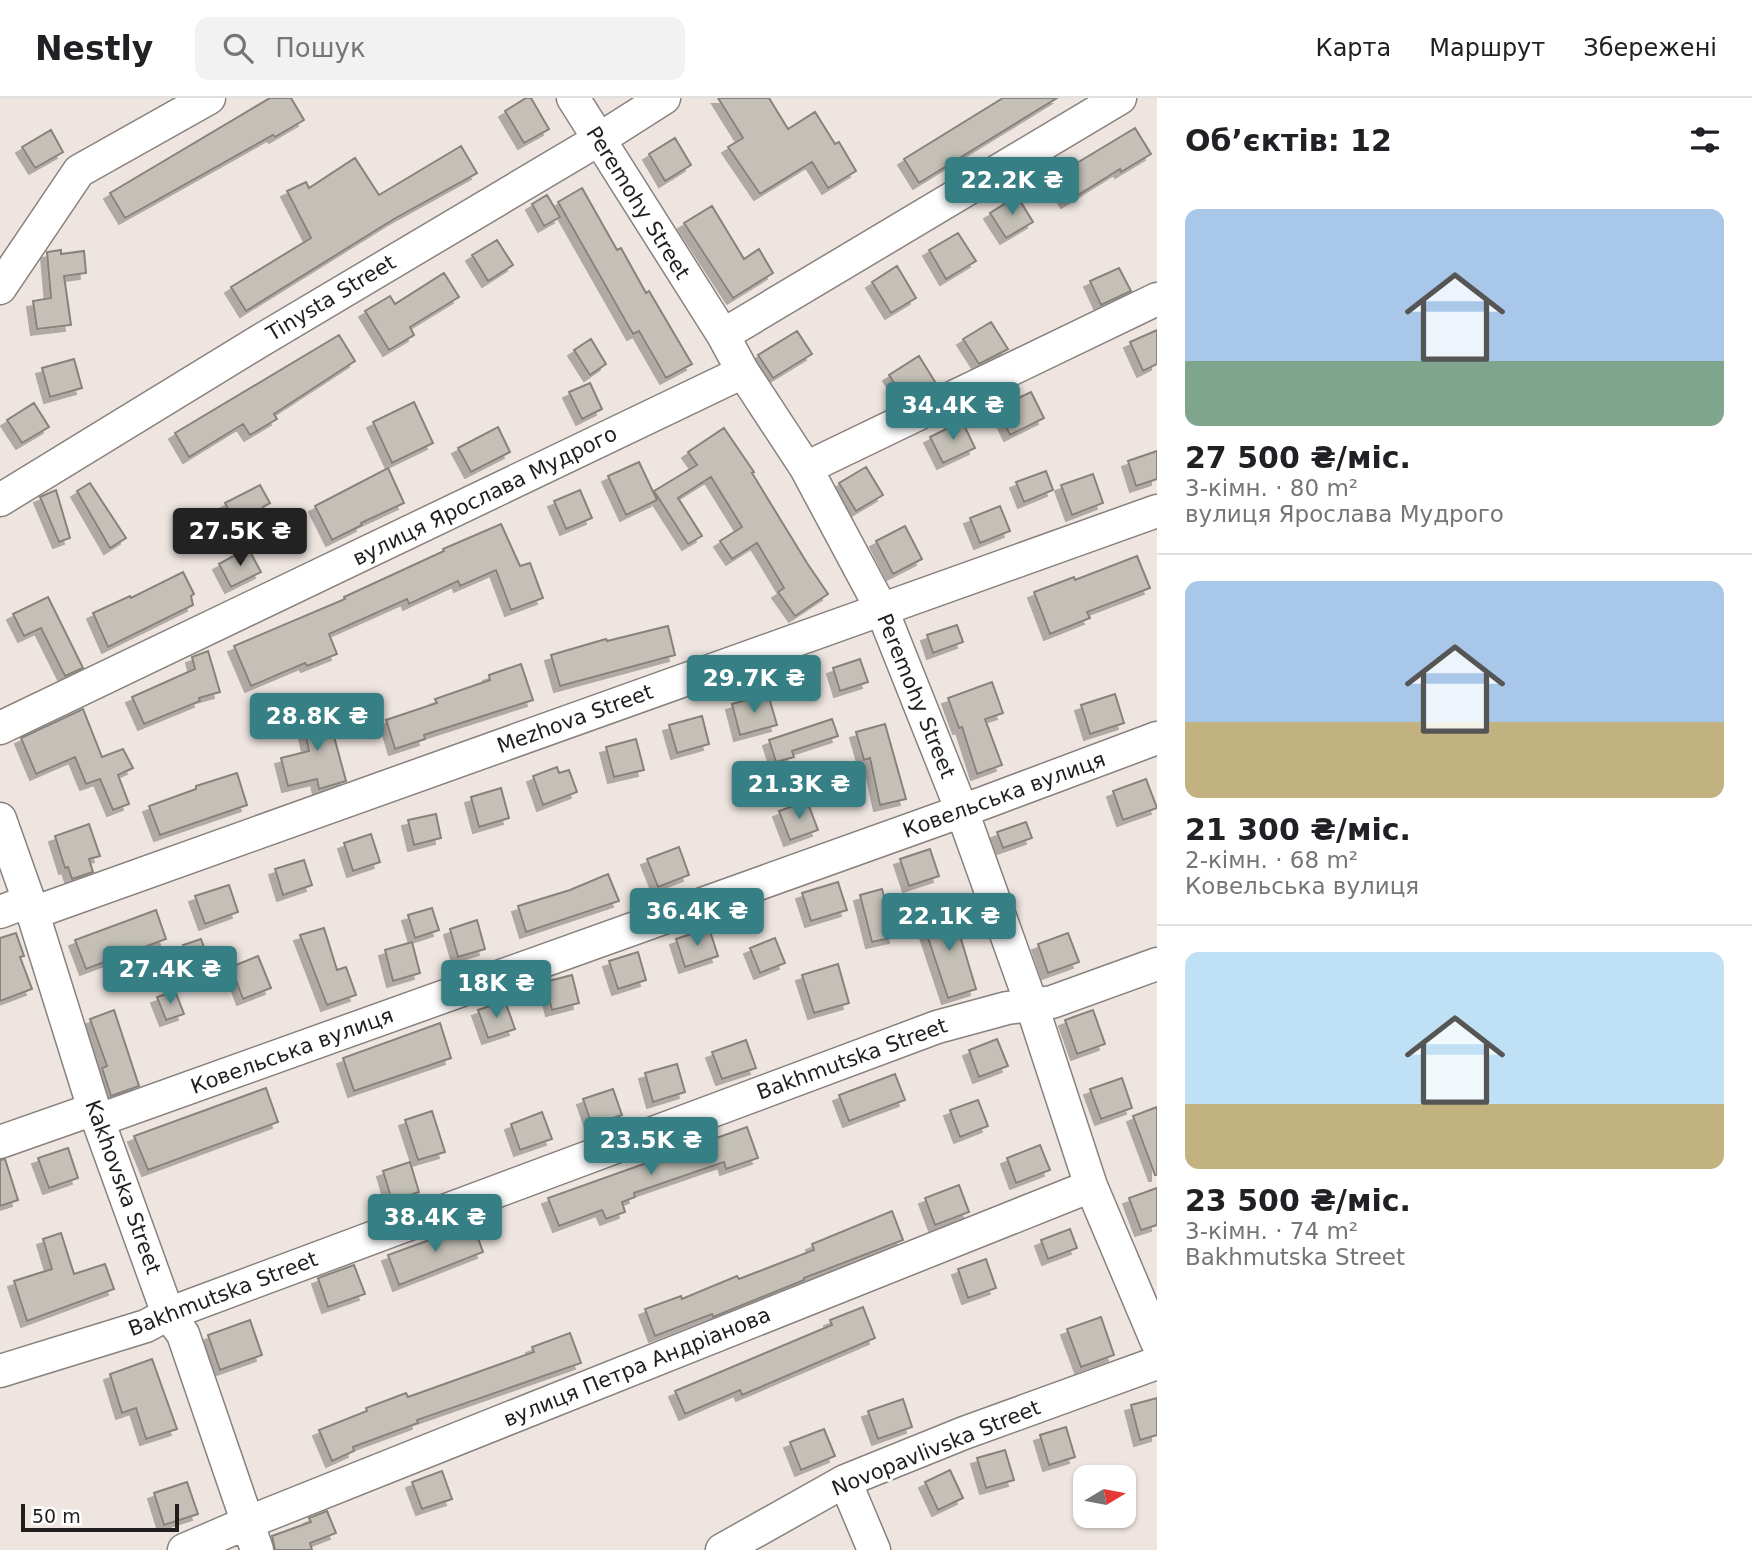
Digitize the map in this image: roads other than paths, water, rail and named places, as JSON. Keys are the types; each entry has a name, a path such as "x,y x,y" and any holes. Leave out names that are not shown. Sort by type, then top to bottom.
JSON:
{"street":[{"path":"0,288 79,171 209,98"},
{"name":"Peremohy Street","path":"573,98 723,335 743,372 806,468 882,610 962,811 1032,1006 1091,1186 1157,1342"},
{"name":"Tinysta Street","path":"0,500 664,98"},
{"path":"723,335 1120,98"},
{"path":"806,468 1157,299"},
{"name":"вулиця Ярослава Мудрого","path":"0,728 743,372"},
{"name":"Mezhova Street","path":"0,912 31,907 882,610 1157,511"},
{"name":"Ковельська вулиця","path":"0,1142 97,1114 962,811 1157,738"},
{"name":"Kakhovska Street","path":"0,819 97,1114 168,1314 183,1334 253,1536"},
{"name":"Bakhmutska Street","path":"0,1371 146,1326 168,1314 937,1027 1007,1008 1052,1002 1157,964"},
{"name":"вулиця Петра Андріанова","path":"184,1550 253,1536 1091,1186"},
{"name":"Novopavlivska Street","path":"722,1550 845,1481 964,1433 1157,1363"},
{"path":"845,1481 874,1550"}]}
